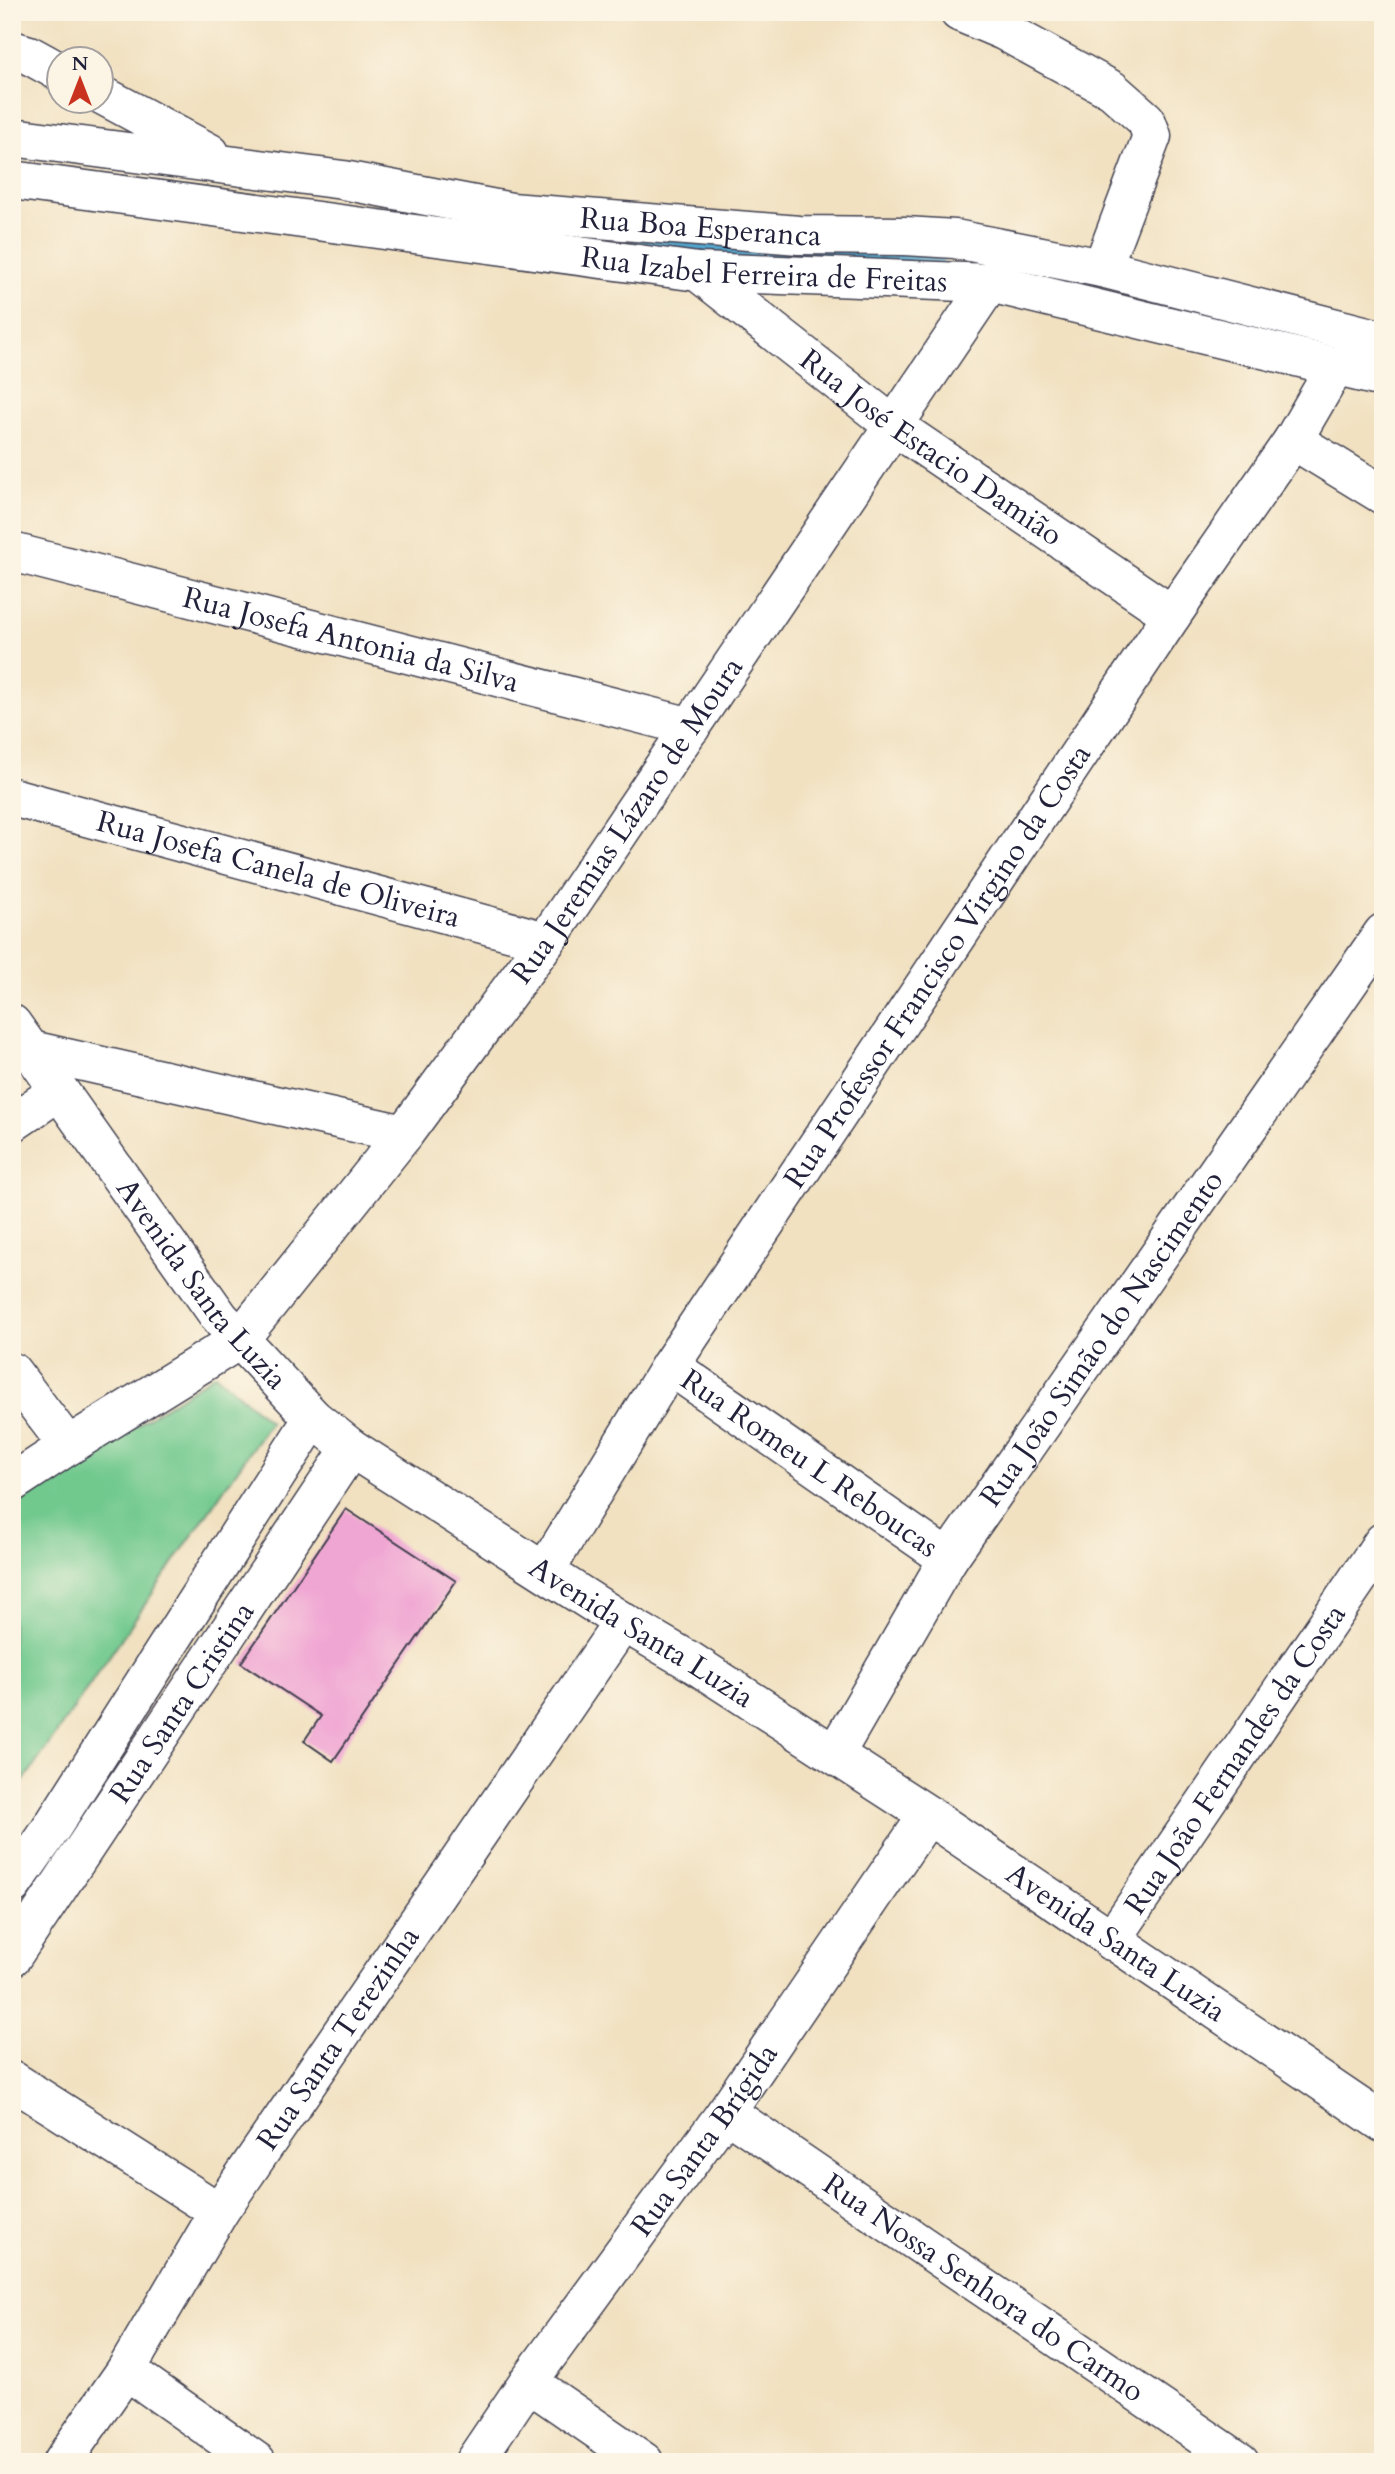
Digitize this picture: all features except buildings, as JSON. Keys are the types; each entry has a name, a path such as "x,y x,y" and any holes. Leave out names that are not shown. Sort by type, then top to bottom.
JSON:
{"street":[{"path":"959,12 1004,30 1112,90 1146,120 1152,136 1102,268"},
{"path":"12,50 46,64"},
{"path":"116,102 230,164"},
{"name":"Rua Boa Esperanca","path":"12,137 230,164 393,188 511,212 799,235 955,239 1102,268 1383,340"},
{"name":"Rua Izabel Ferreira de Freitas","path":"12,180 698,272 990,283 1383,378"},
{"name":"Rua José Estacio Damião","path":"698,272 894,426 1172,615"},
{"name":"Rua Jeremias Lázaro de Moura","path":"12,1483 239,1340 404,1134 546,941 990,283"},
{"name":"Rua Professor Francisco Virgino da Costa","path":"545,1571 670,1366 1172,615 1293,440 1336,366"},
{"path":"1293,440 1383,495"},
{"name":"Rua Josefa Antonia da Silva","path":"12,552 691,727"},
{"name":"Rua Josefa Canela de Oliveira","path":"12,797 546,941"},
{"name":"Rua João Simão do Nascimento","path":"835,1754 948,1559 1383,933"},
{"path":"21,1037 404,1134"},
{"name":"Avenida Santa Luzia","path":"21,1037 220,1318 313,1418 351,1448 623,1622 690,1661 928,1815 1383,2123"},
{"path":"12,1124 60,1091"},
{"name":"Rua Romeu L Reboucas","path":"670,1366 948,1559"},
{"path":"12,1372 68,1446"},
{"name":"Rua Santa Cristina","path":"12,1885 45,1838 313,1418"},
{"name":"Rua Santa Cristina","path":"12,1957 351,1448"},
{"name":"Rua João Fernandes da Costa","path":"1111,1941 1383,1542"},
{"name":"Rua Santa Terezinha","path":"62,2462 126,2370 219,2212 623,1622"},
{"name":"Rua Santa Brígida","path":"474,2462 528,2382 726,2112 928,1815"},
{"path":"12,1858 45,1838"},
{"path":"12,2080 219,2212"},
{"name":"Rua Nossa Senhora do Carmo","path":"726,2112 1240,2462"},
{"path":"126,2370 257,2462"},
{"path":"528,2382 644,2462"}],"green space":[{"path":"215,1374 270,1422 12,1798 12,1508"}],"waterway":[{"path":"603,243 923,262"}]}
